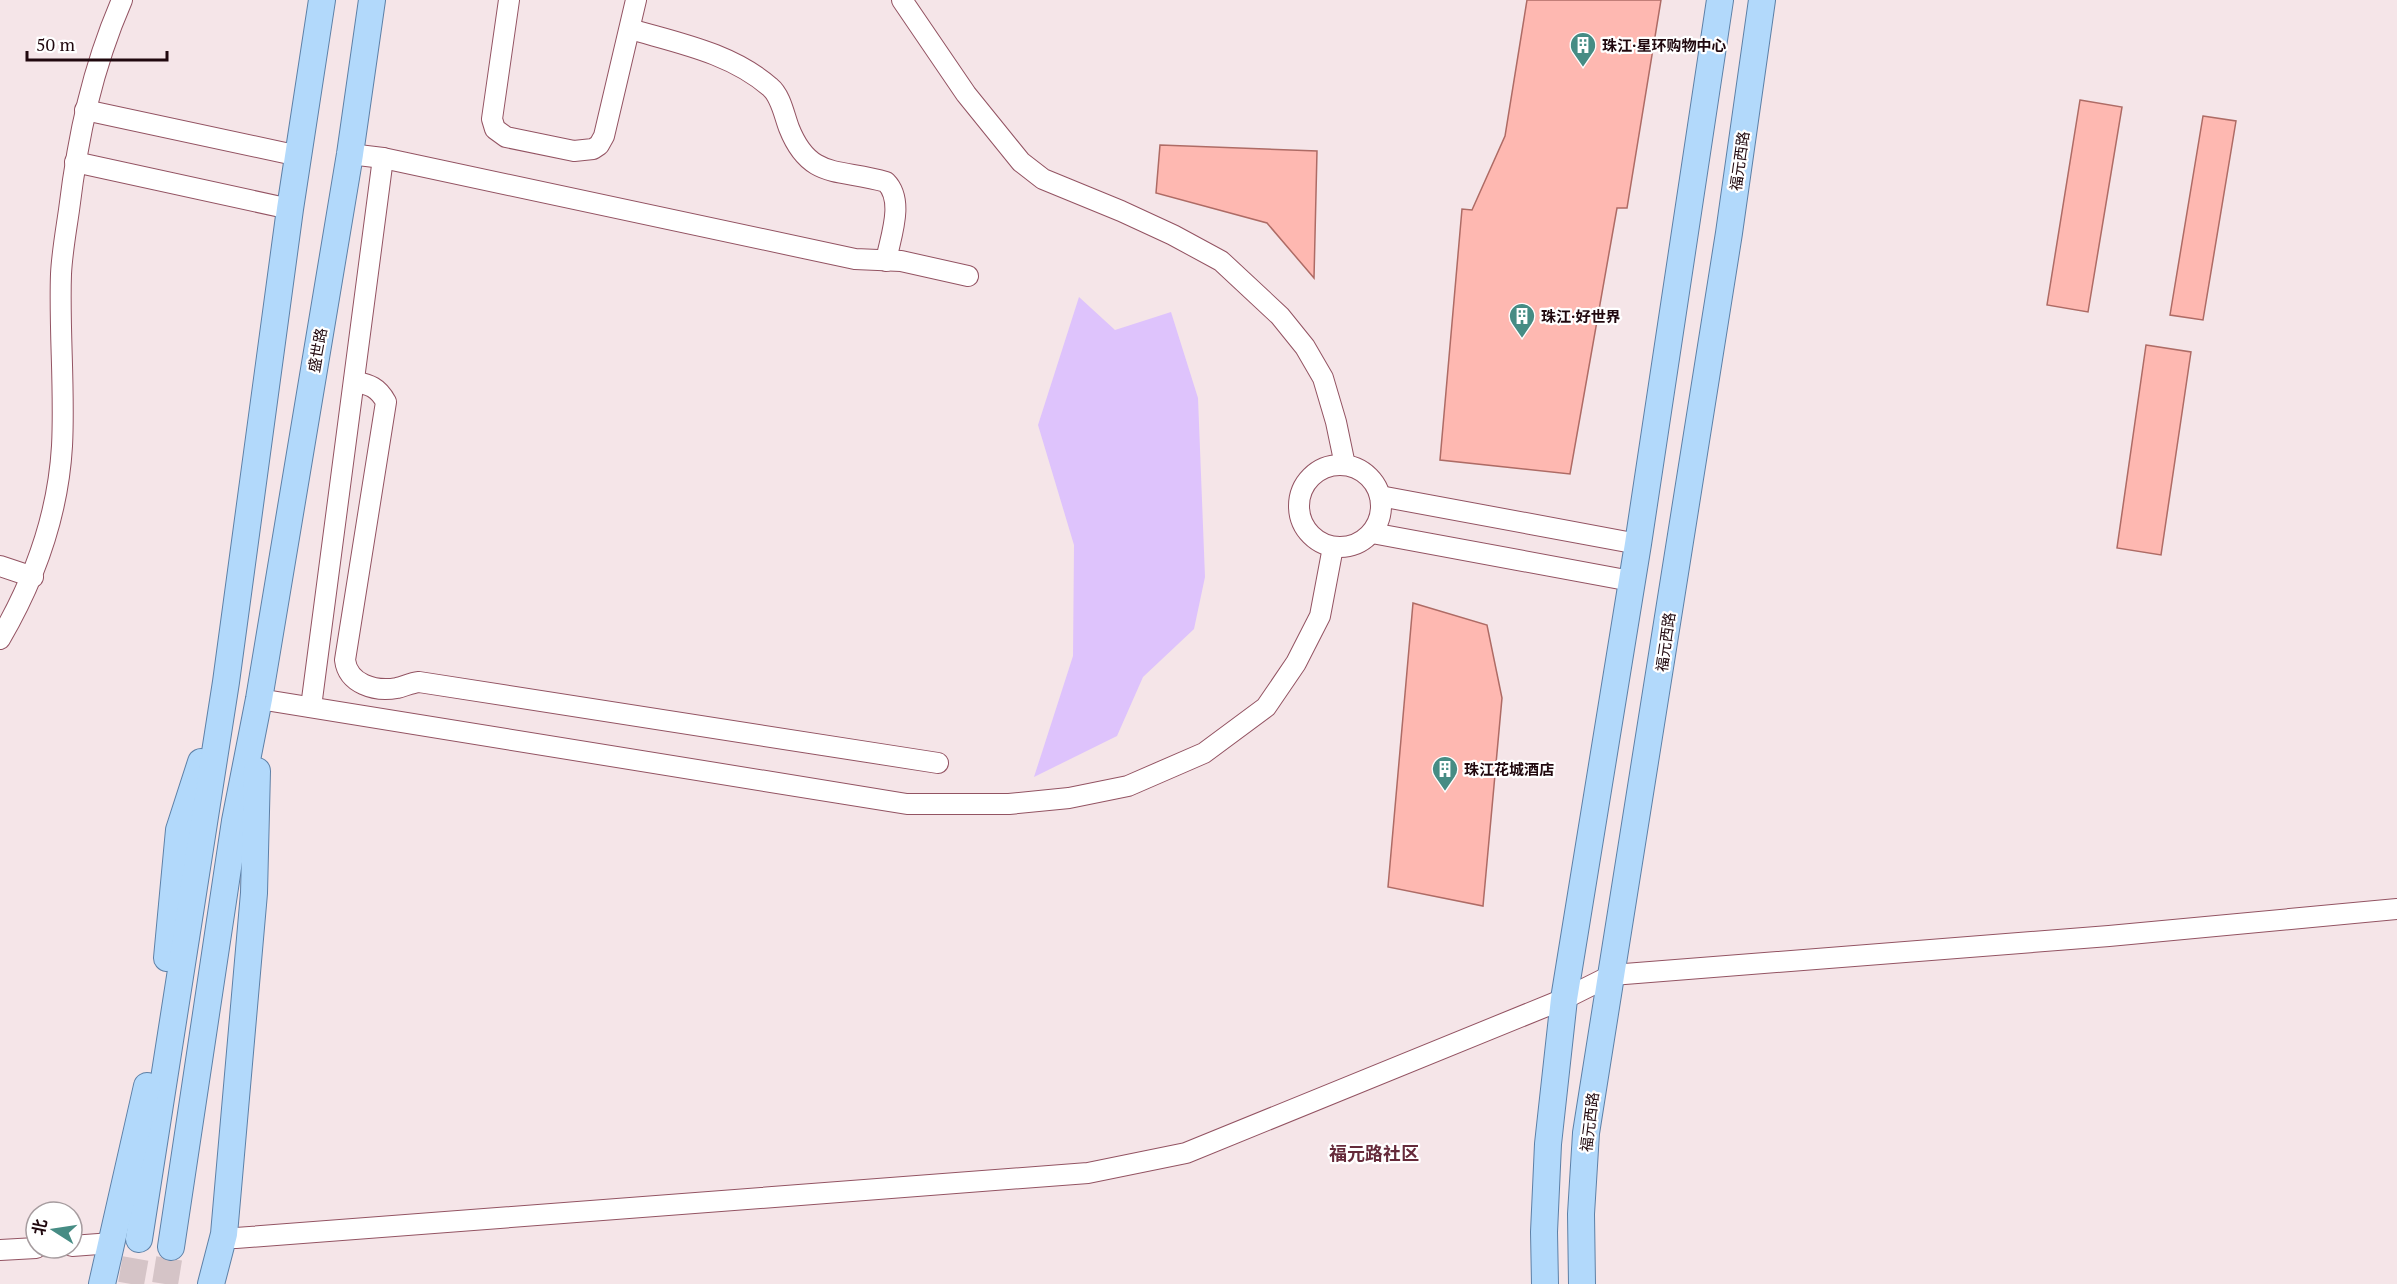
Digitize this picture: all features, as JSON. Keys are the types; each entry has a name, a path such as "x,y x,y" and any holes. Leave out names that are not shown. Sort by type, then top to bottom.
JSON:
{"main road":[{"path":"139,1239 226,682 290,209 322,0"},
{"name":"盛世路","path":"259,699 350,154 372,0"},
{"path":"1545,1284 1544,1232 1548,1144 1564,999 1638,544 1719,0"},
{"name":"福元西路","path":"1582,1284 1581,1214 1586,1133 1729,233 1762,0"},
{"path":"102,1284 161,1022 179,830 226,682"},
{"path":"211,1284 224,1234 254,893 259,699"},
{"path":"171,1247 235,821 259,699"}],"street":[{"path":"0,639 33,577 47,537 57,493 62,446 61,272 75,162 85,110 104,42 122,0"},
{"path":"509,0 492,119 495,129 506,137 585,152 599,145 604,136 636,0"},
{"path":"902,0 966,94 1022,162 1043,179 1121,211 1221,261 1280,316 1305,347 1323,378 1336,422 1345,465"},
{"path":"630,29 706,51 730,62 770,87 777,95 796,146 812,163 822,169 886,182 893,189 895,210 886,261"},
{"path":"85,110 299,156"},
{"path":"350,154 383,158 855,259 901,261 968,276"},
{"path":"311,707 383,158"},
{"path":"75,162 290,209"},
{"path":"354,381 380,390 386,402 346,652 346,671 354,680 363,685 390,688 419,682 938,763"},
{"path":"1345,465 1361,470 1373,481 1380,496 1382,509 1379,522 1372,533 1361,543 1347,547 1332,547 1318,541 1306,531 1300,516 1299,500 1304,485 1315,473 1329,466 1345,465"},
{"path":"1380,496 1638,544"},
{"path":"1372,533 1631,581"},
{"path":"259,699 907,804 1009,804 1069,798 1128,786 1204,753 1266,707 1296,663 1320,616 1332,547"},
{"path":"0,566 33,577"},
{"path":"224,1234 236,1238 1088,1173 1186,1153 1564,999 1611,975 2109,936 2397,909"},
{"path":"84,1245 112,1243"},
{"path":"0,1250 24,1249"}],"shaded area":[{"path":"1079,297 1115,330 1171,312 1198,398 1205,577 1194,629 1143,677 1117,736 1034,777 1073,656 1074,545 1038,425"}],"building":[{"path":"1527,0 1661,0 1627,208 1617,208 1570,474 1440,460 1462,209 1472,210 1505,136"},
{"path":"2080,100 2122,107 2088,312 2047,305"},
{"path":"2203,116 2236,121 2203,320 2170,315"},
{"path":"1160,145 1317,151 1314,278 1267,223 1156,193"},
{"path":"2146,345 2191,352 2161,555 2117,548"},
{"name":"珠江花城酒店","path":"1413,603 1487,625 1502,698 1483,906 1388,887"}],"tunnel":[{"path":"131,1284 139,1239"},
{"path":"165,1284 171,1247"}],"place":[{"name":"珠江·星环购物中心","path":"1583,68"},
{"name":"珠江·好世界","path":"1522,339"},
{"name":"珠江花城酒店","path":"1445,792"}],"district":[{"name":"福元路社区","path":"1374,1153"}]}
